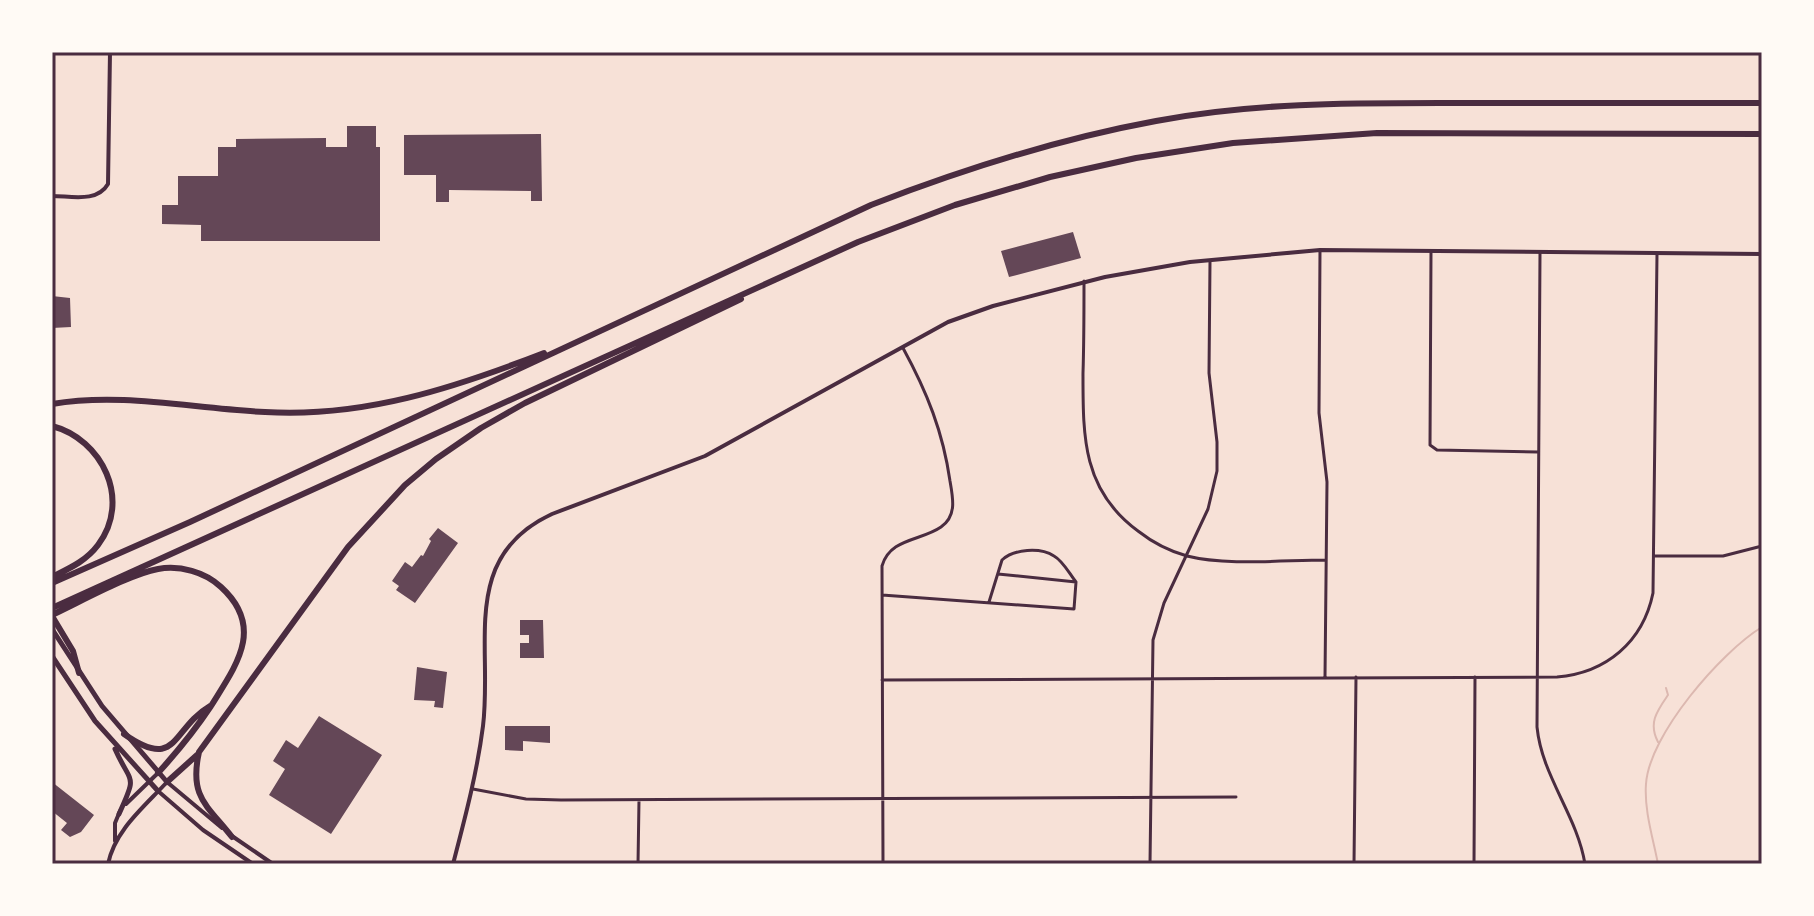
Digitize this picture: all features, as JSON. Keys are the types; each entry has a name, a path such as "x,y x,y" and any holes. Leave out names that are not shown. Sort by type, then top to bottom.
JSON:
{"highway":[{"path":"52,583 190,522 791,241 911,190 1057,143 1158,120 1270,108 1384,103 1762,103"},
{"path":"52,608 821,258 927,215 1018,186 1105,164 1206,146 1347,134 1762,134"},
{"path":"167,782 199,752 348,547 389,501 436,459 511,410 821,258"},
{"path":"52,404 105,399 268,413 364,408 415,397 580,339"},
{"path":"52,426 72,433 92,448 106,469 112,496 110,518 98,544 75,566 52,577"},
{"path":"79,673 73,651 60,635 52,615 157,569 184,569 206,576 232,600 238,610 243,635 239,662 201,723 158,773"},
{"path":"124,734 146,748 164,749 210,706"},
{"path":"199,752 196,776 199,797 232,837"}],"main road":[{"path":"52,629 60,635"},
{"path":"52,656 84,706 158,791"},
{"path":"79,673 124,734 167,782"},
{"path":"111,740 121,763 130,773 131,783 119,814"}],"street":[{"path":"52,196 88,196 102,192 109,180 110,52"},
{"path":"1320,250 1319,405 1327,474 1325,677"},
{"path":"453,864 472,789 485,708 488,589 498,560 512,542 552,514 705,456 948,322 1084,281 1210,259 1320,250 1762,254"},
{"path":"1431,250 1430,445 1437,450 1538,452"},
{"path":"1540,252 1536,716 1540,749 1576,831 1585,864"},
{"path":"882,680 1536,677 1568,676 1591,671 1611,660 1627,647 1640,630 1650,606 1655,556 1657,253"},
{"path":"1150,864 1155,628 1208,509 1217,471 1209,373 1210,259"},
{"path":"1084,281 1083,424 1091,468 1104,495 1125,521 1152,541 1186,556 1326,560"},
{"path":"883,864 882,566 888,553 901,544 943,526 950,518 953,504 939,424 929,397 902,347"},
{"path":"1655,556 1723,556 1762,546"},
{"path":"882,595 1074,609 1076,582 1057,557 1022,550 1002,560 989,602"},
{"path":"998,574 1076,582"},
{"path":"1354,864 1356,677"},
{"path":"1474,864 1475,677"},
{"path":"115,842 115,823 119,814 158,773"},
{"path":"108,864 115,842 125,827 167,782 232,837 273,864"},
{"path":"472,789 541,800 1236,797"},
{"path":"158,791 214,839 253,864"},
{"path":"638,864 639,800"}],"building":[{"path":"347,126 376,126 376,147 380,147 380,241 201,241 201,225 162,224 162,205 178,205 178,176 218,176 218,147 236,147 236,139 326,138 326,147 347,147"},
{"path":"541,134 542,201 531,201 531,191 449,190 449,202 436,202 436,175 404,175 404,135"},
{"path":"1073,232 1081,258 1009,277 1001,251"},
{"path":"52,296 70,298 71,327 52,328"},
{"path":"438,528 458,543 415,603 396,590 399,586 392,581 405,562 412,567 423,556 431,541 429,539"},
{"path":"520,620 543,620 544,658 520,658 520,643 529,643 529,635 520,635"},
{"path":"417,667 447,672 443,708 434,707 435,701 414,700"},
{"path":"319,716 382,755 331,834 269,795 285,769 273,761 286,740 298,748"},
{"path":"505,726 550,726 550,743 523,741 523,751 505,750"},
{"path":"52,782 94,815 81,832 70,837 61,830 67,823 52,811"}],"waterway":[{"path":"1658,864 1646,794 1650,764 1673,719 1690,696 1727,655 1762,627"},
{"path":"1658,742 1654,723 1668,695 1666,688"}]}
